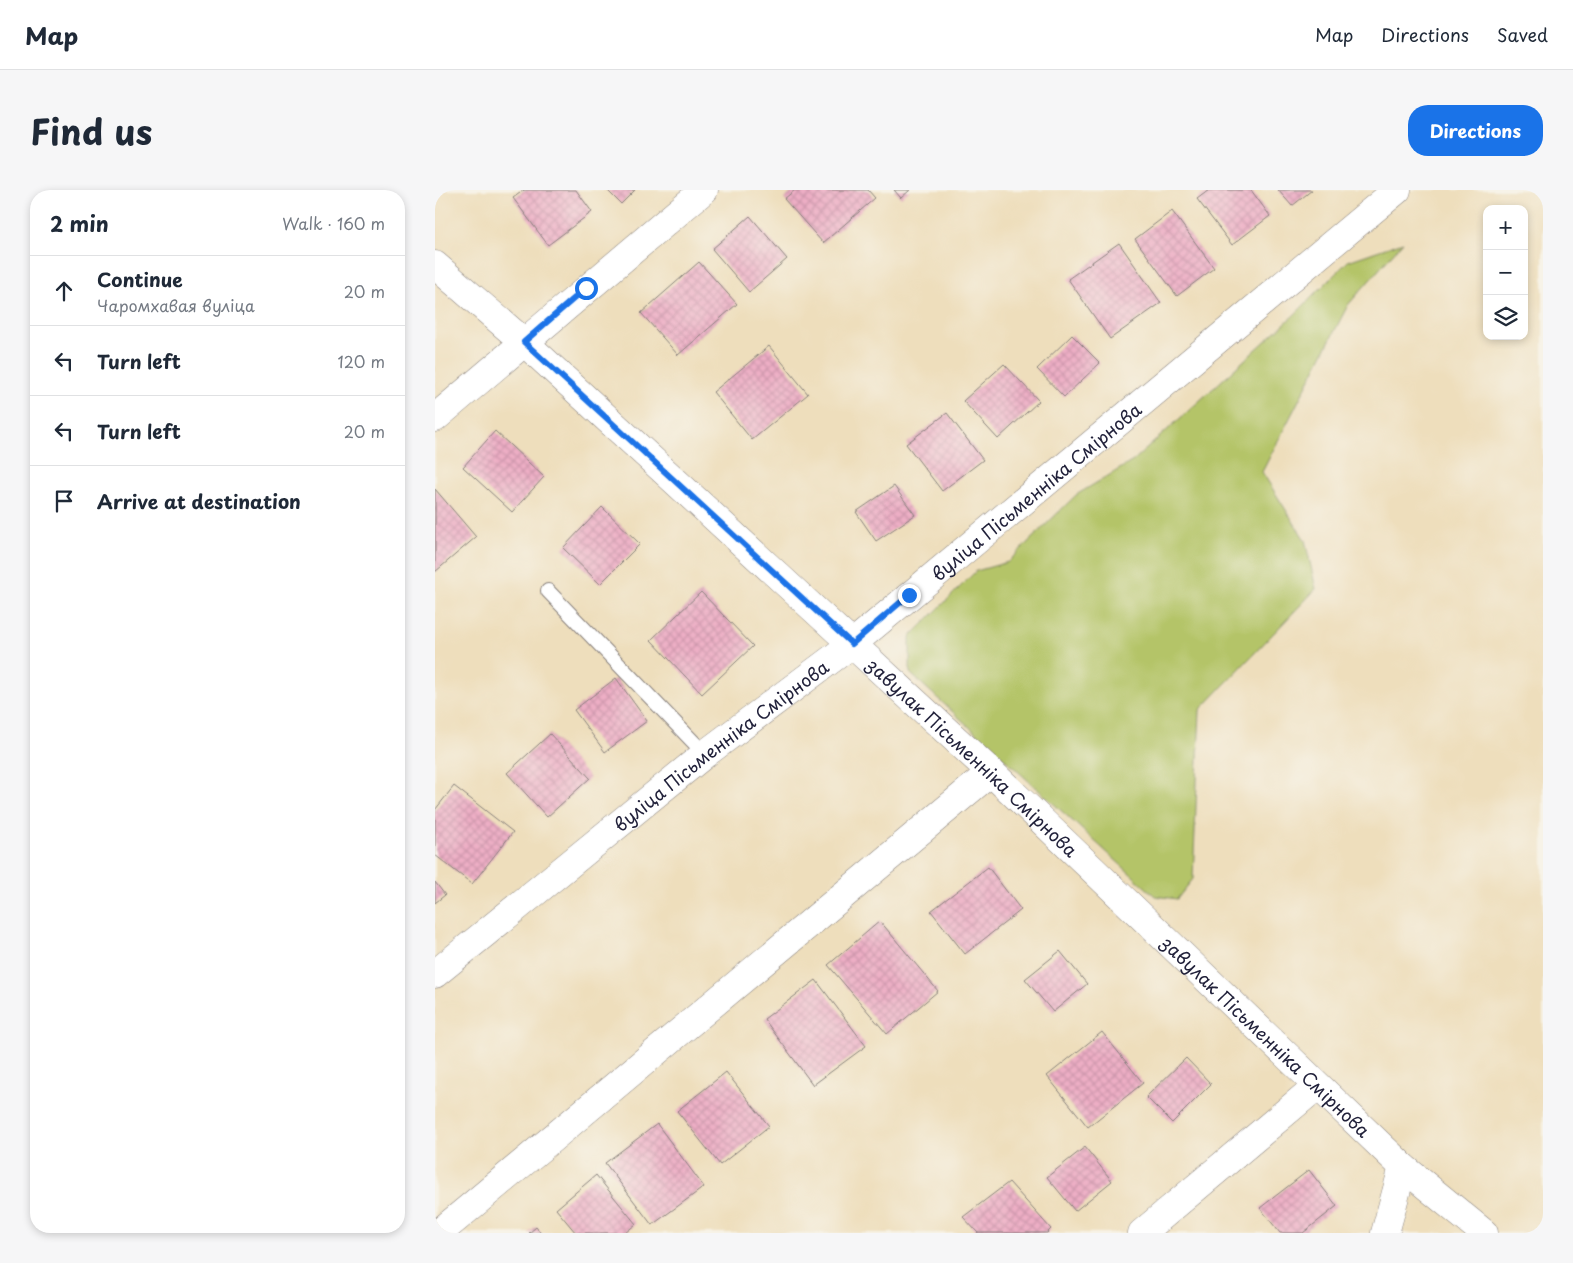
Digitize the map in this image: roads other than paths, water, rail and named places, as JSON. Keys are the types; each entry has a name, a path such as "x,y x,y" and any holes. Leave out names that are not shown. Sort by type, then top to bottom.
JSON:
{"street":[{"path":"435,418 704,190"},
{"name":"вуліца Пісьменніка Смірнова","path":"435,974 705,754 852,644 1397,190"},
{"name":"завулак Пісьменніка Смірнова","path":"435,265 524,342 991,772 1403,1167 1484,1233"},
{"path":"439,1233 991,772"},
{"path":"1142,1233 1317,1086"},
{"path":"1385,1233 1403,1167"}],"lane":[{"path":"548,591 705,754"}]}
